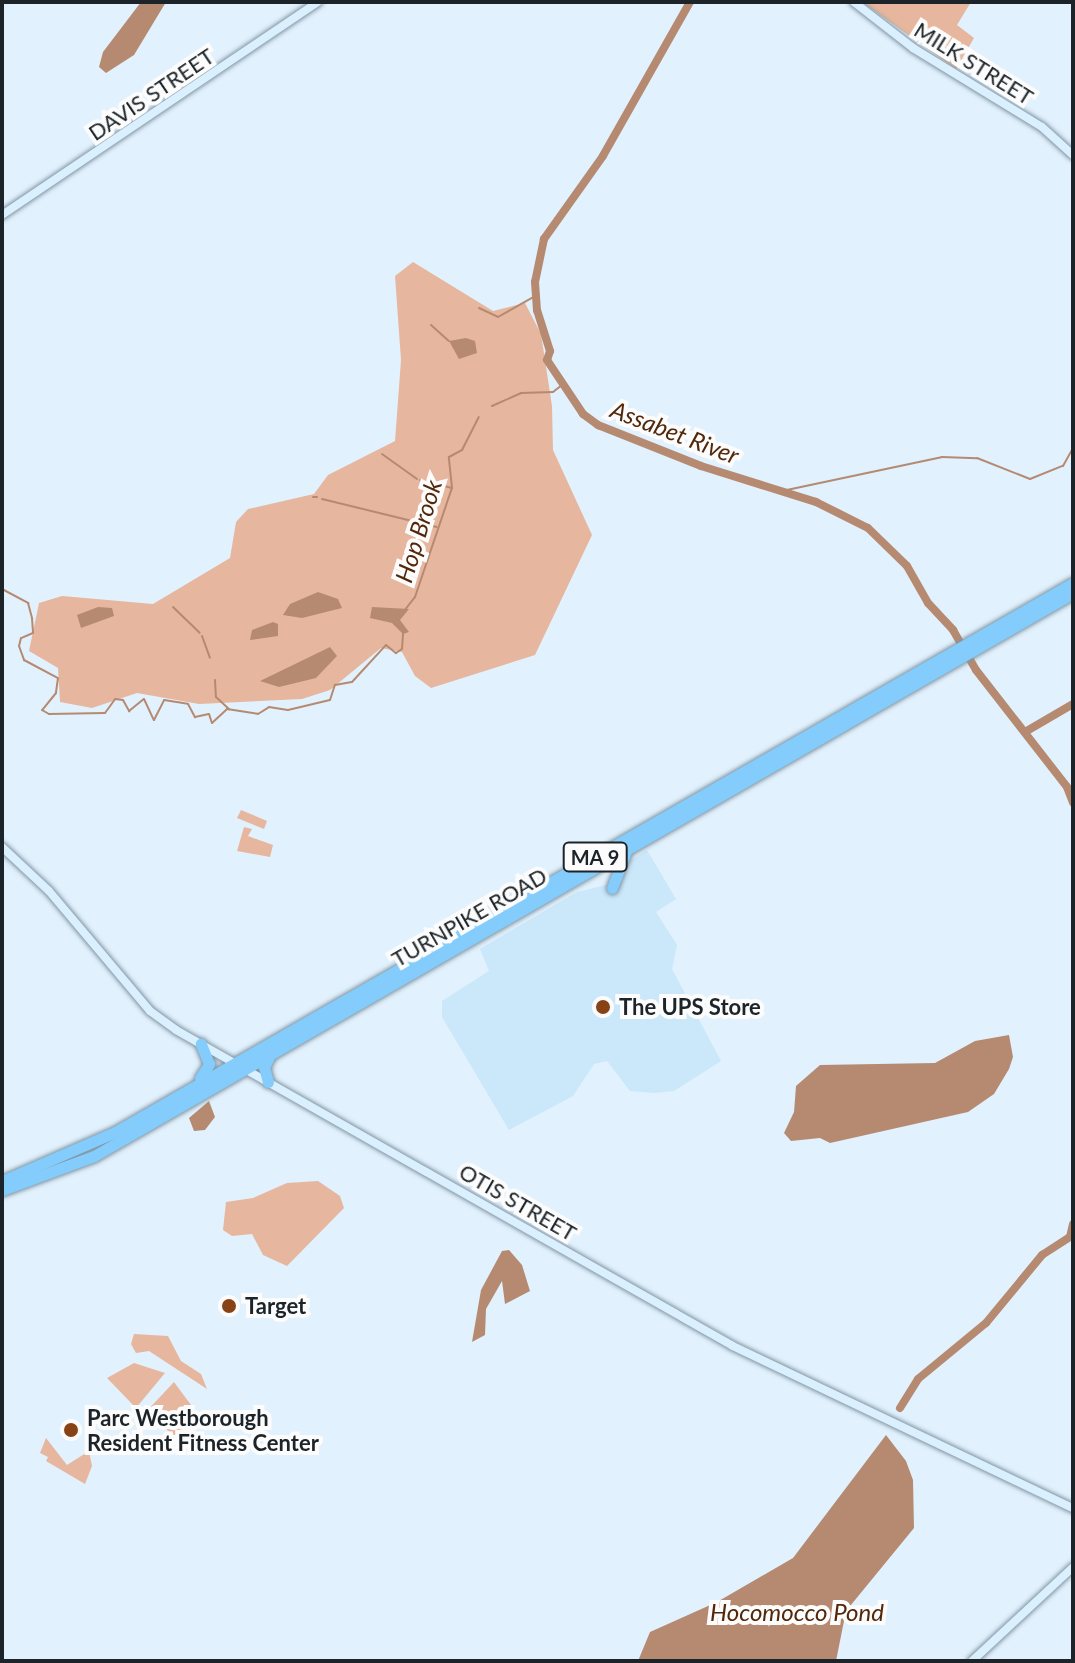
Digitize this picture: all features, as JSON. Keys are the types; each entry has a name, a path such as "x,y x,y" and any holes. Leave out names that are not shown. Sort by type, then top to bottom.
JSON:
{"highway":[{"name":"TURNPIKE ROAD","path":"2,1181 69,1155 190,1089 272,1054 626,852 1073,583"},
{"name":"TURNPIKE ROAD","path":"2,1190 94,1156 239,1067 964,650 1073,593"},
{"path":"612,888 626,852"},
{"path":"190,1089 209,1067 201,1044"},
{"path":"268,1082 264,1067 272,1054"}],"main road":[{"name":"DAVIS STREET","path":"2,215 318,2"},
{"name":"MILK STREET","path":"854,2 908,45 1042,127 1073,155"},
{"name":"OTIS STREET","path":"2,847 49,891 150,1011 201,1044 776,1369 1073,1508"},
{"path":"972,1661 1073,1567"}],"shaded area":[{"path":"862,2 971,2 957,25 974,38 956,69"},
{"path":"413,262 493,311 525,303 541,334 552,406 553,450 592,535 535,655 431,688 415,676 402,652 381,648 330,690 302,699 199,704 137,693 92,708 60,702 58,668 29,651 39,603 62,596 153,604 230,558 236,522 248,509 314,494 328,475 395,441 401,360 395,276"},
{"path":"241,810 267,821 264,829 237,818"},
{"path":"244,827 252,829 248,836 273,845 270,857 237,851"},
{"path":"647,850 676,899 656,912 677,945 672,969 721,1061 674,1091 654,1093 630,1091 607,1061 594,1064 573,1096 509,1130 442,1017 442,1001 489,971 480,949 577,892 623,881 626,863"},
{"path":"318,1181 340,1196 344,1208 287,1266 263,1255 252,1234 232,1236 223,1230 226,1202 253,1198 287,1183"},
{"path":"134,1334 168,1336 181,1361 201,1374 207,1389 149,1351 136,1353 131,1344"},
{"path":"134,1363 165,1373 136,1408 107,1378"},
{"path":"174,1382 191,1405 190,1423 180,1439 144,1414"},
{"path":"46,1438 67,1465 89,1451 92,1466 85,1484 46,1461 48,1457 40,1453"}],"water":[{"path":"141,2 166,2 134,55 106,73 99,67 103,52"},
{"path":"466,338 475,341 477,353 459,359 449,341"},
{"path":"318,592 338,599 342,608 302,618 283,615 290,604"},
{"path":"98,607 112,608 114,616 81,628 77,615"},
{"path":"372,607 409,609 400,620 409,632 403,634 392,623 370,618"},
{"path":"273,622 278,624 278,636 250,640 252,630"},
{"path":"330,647 337,656 316,678 279,687 260,681"},
{"path":"1009,1035 1013,1057 1009,1069 994,1094 968,1112 830,1143 820,1138 791,1141 784,1133 794,1112 796,1086 820,1065 935,1063 975,1041"},
{"path":"209,1101 215,1117 205,1130 194,1131 189,1118"},
{"path":"509,1250 522,1265 530,1291 505,1304 502,1281 486,1309 485,1335 472,1342 481,1290 502,1251"},
{"name":"Hocomocco Pond","path":"886,1435 906,1461 913,1480 914,1528 846,1611 836,1661 638,1661 650,1632 717,1602 793,1558"}],"waterway":[{"name":"Assabet River","path":"690,2 603,156 544,239 535,282 537,310 550,351 547,360 583,414 598,425 701,466 816,502 868,528 907,566 928,603 953,630 976,670 1067,787 1073,803"},
{"path":"479,308 498,317 537,295"},
{"path":"431,325 449,341"},
{"name":"Hop Brook","path":"492,406 521,393 553,392 562,385"},
{"name":"Hop Brook","path":"404,611 415,597 452,488 449,457 462,450 479,417"},
{"path":"782,491 942,457 977,458 1030,479 1063,466 1073,448"},
{"path":"382,454 417,479"},
{"path":"420,480 452,488"},
{"path":"322,499 437,527"},
{"name":"Hop Brook","path":"2,589 28,603 33,633 21,638 19,646 24,660 58,678 56,693 42,710 49,714 105,713 115,699 123,700 129,711 144,699 154,720 164,700 188,704 195,717 209,714 212,723 227,709 258,714 269,707 288,710 330,700 335,685 352,682 386,645 396,653 402,649 403,633"},
{"path":"173,607 200,633"},
{"path":"202,636 210,658"},
{"path":"215,680 216,697 229,709"},
{"path":"1025,732 1073,704"},
{"path":"900,1408 918,1379 986,1323 1042,1255 1070,1237 1073,1224"}],"place":[{"name":"The UPS Store","path":"603,1007"},
{"name":"Target","path":"229,1306"},
{"name":"Parc Westborough Resident Fitness Center","path":"71,1430"}]}
